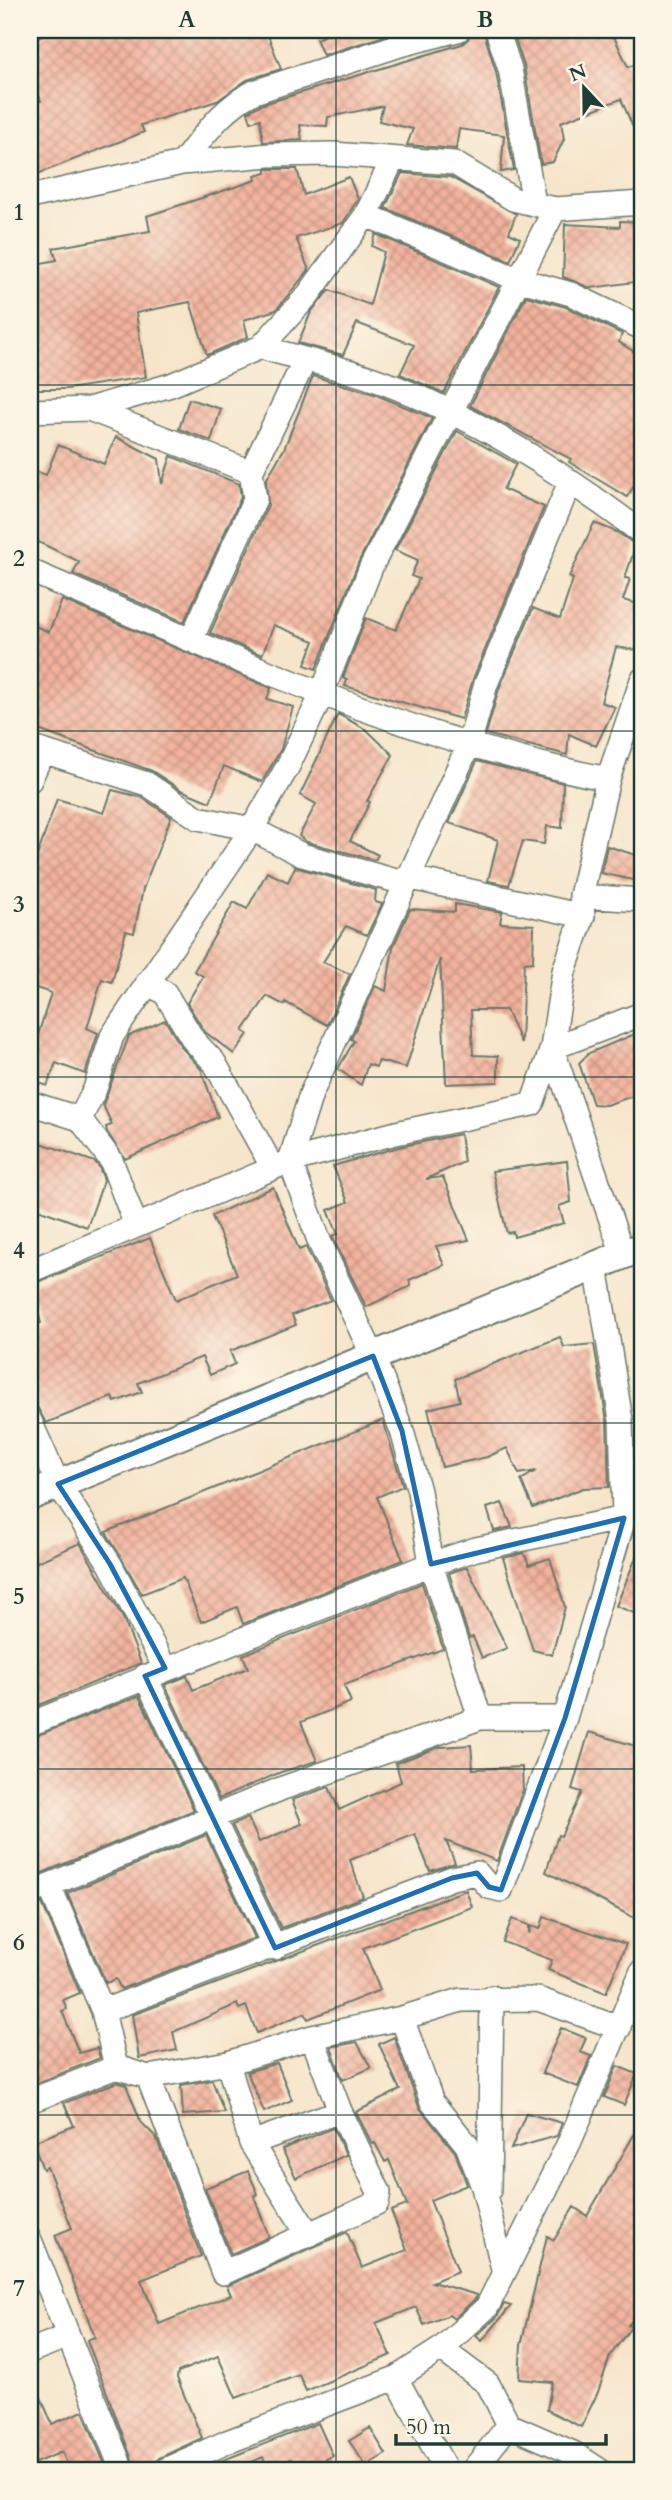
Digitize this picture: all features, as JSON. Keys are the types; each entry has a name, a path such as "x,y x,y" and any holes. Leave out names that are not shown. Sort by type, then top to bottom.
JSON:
{"street":[{"path":"182,163 220,116 235,102 254,92 397,46 458,30"},
{"path":"80,1119 95,1089 112,1035 252,829 288,766 321,696 371,566 517,279 535,253 544,206 510,69 497,30"},
{"path":"30,197 182,163 270,155 333,154 454,163 513,199 544,206 642,203"},
{"path":"30,411 89,408 171,385 261,347 308,295 366,215 393,159"},
{"path":"366,215 517,279 571,294 642,328"},
{"path":"261,347 378,380 449,410 606,504 642,533"},
{"path":"191,640 256,499 251,472 305,360"},
{"path":"89,408 251,472"},
{"path":"281,1165 405,880 469,744 486,684 570,482"},
{"path":"30,571 321,696 539,765 608,779"},
{"path":"30,1271 281,1165 396,1133 532,1104 552,1048 564,971 582,906 608,779 642,680"},
{"path":"30,780 36,749 146,785 198,818 252,829 302,855 405,880 582,906 642,900"},
{"path":"147,983 165,993 194,1041 214,1062 281,1165 373,1356 402,1431 419,1491 431,1564 480,1718"},
{"path":"552,1048 642,1014"},
{"path":"30,1496 633,1251 552,1048"},
{"path":"30,1102 80,1119 111,1160 136,1226"},
{"path":"103,2011 275,1948 452,1878 477,1873 489,1887 501,1890 565,1718 624,1518 632,1450 621,1420 596,1266"},
{"path":"30,1421 58,1484 110,1564 215,1817 275,1948"},
{"path":"30,1724 431,1564 476,1549 624,1518"},
{"path":"116,2067 103,2011 40,1889 283,1788 480,1718 565,1718"},
{"path":"165,2470 227,2442 396,2378 441,2349 487,2307 570,2141 642,1971"},
{"path":"30,2101 116,2067 148,2077 228,2063 312,2037 402,2018 461,2000 492,1997 538,1999 619,2028"},
{"path":"488,2213 492,1997"},
{"path":"402,2018 432,2102 467,2145 504,2273"},
{"path":"148,2077 223,2273 369,2209 379,2199 379,2192 340,2111 312,2037"},
{"path":"228,2063 251,2143 309,2235"},
{"path":"251,2143 340,2111"},
{"path":"30,2240 122,2470"},
{"path":"30,2351 68,2336"},
{"path":"441,2349 488,2384 509,2426 573,2454 599,2470"},
{"path":"396,2378 446,2470"},
{"path":"473,2470 509,2426"}],"highlighted area":[{"path":"373,1356 402,1431 431,1564 624,1518 565,1718 501,1890 489,1887 477,1873 452,1878 275,1948 145,1676 165,1668 110,1564 58,1484"}],"building":[{"path":"58,30 266,30 281,69 247,80 217,101 141,125 144,132 30,177 30,105 41,101 30,74 30,41"},
{"path":"338,30 404,30 323,55 316,39"},
{"path":"472,30 483,30 496,72 514,170 501,172 504,135 459,129 456,149 407,145 413,129 379,121 383,106 328,117 327,126 300,125 302,140 263,142 260,119 251,122 248,112 260,105 462,44"},
{"path":"512,30 611,30 628,67 642,62 642,148 621,99 561,122 564,139 553,162 541,164 524,66"},
{"path":"266,169 297,169 304,195 349,177 358,199 343,223 296,238 309,270 276,310 244,320 248,337 207,355 190,302 136,313 146,377 67,389 30,389 30,295 38,292 36,264 57,260 53,248 150,231 147,216 256,180 255,176 266,173"},
{"path":"402,173 450,177 516,214 509,233 520,238 510,261 385,208"},
{"path":"620,221 642,222 642,281 591,288 563,277 565,224 620,227"},
{"path":"376,234 499,287 444,393 400,374 414,345 357,323 343,355 298,343 311,312 329,290 370,305 384,252 372,246"},
{"path":"526,296 566,307 622,334 619,342 642,357 642,473 627,497 569,462 571,459 470,406"},
{"path":"313,376 374,394 432,418 359,561 316,669 305,665 314,641 274,625 262,655 210,633 268,505 266,480 284,449"},
{"path":"189,399 221,409 211,441 179,429"},
{"path":"457,431 516,464 503,489 544,507 473,679 461,719 345,686 347,680 343,678 366,618 396,630 419,579 411,576 418,560 395,550"},
{"path":"116,437 159,459 162,484 171,456 239,484 241,497 184,622 73,574 79,562 30,538 30,469 46,475 58,445 104,464"},
{"path":"594,523 617,532 636,545 625,578 630,579 623,600 642,605 642,651 616,647 601,702 615,707 596,746 569,734 567,755 486,734 499,689 533,608 560,619 573,579 569,577"},
{"path":"62,600 271,688 267,699 293,707 281,749 262,782 224,766 210,802 181,790 152,771 30,727 30,624 49,632"},
{"path":"338,714 367,730 393,755 367,801 370,802 350,841 378,855 375,860 307,842 299,836 316,804 300,795"},
{"path":"477,761 563,783 562,828 547,826 544,844 523,841 509,885 488,881 498,840 449,823"},
{"path":"112,790 141,797 171,817 143,889 134,933 126,931 112,982 102,979 87,1028 98,1033 85,1074 56,1063 47,1086 30,1079 30,1032 38,1035 51,993 30,986 30,860 35,862 57,799 104,813"},
{"path":"607,846 642,857 642,882 601,873"},
{"path":"295,867 376,890 375,902 382,904 367,935 346,926 323,962 350,974 327,1025 285,1002 284,1005 267,996 243,1031 248,1034 234,1054 205,1032 187,1003 203,976 194,971 234,902 247,909 267,872 288,882"},
{"path":"455,904 502,912 500,923 534,925 533,962 524,963 521,1043 506,1010 471,1010 473,1055 498,1056 498,1082 446,1084 440,959 406,1068 379,1061 376,1067 368,1064 361,1085 338,1069 354,1041 351,1039 375,986 386,991 393,947 410,909 455,912"},
{"path":"165,1020 182,1048 201,1069 218,1117 125,1159 107,1132 106,1127 112,1125 103,1105 129,1036"},
{"path":"642,1031 642,1093 606,1105 593,1104 579,1063 589,1053"},
{"path":"460,1134 464,1162 426,1179 443,1177 469,1240 436,1246 444,1265 409,1280 411,1286 366,1307 332,1236 338,1234 328,1210 348,1202 333,1166 399,1147"},
{"path":"30,1139 95,1162 99,1167 104,1180 87,1227 30,1206"},
{"path":"567,1161 571,1202 559,1206 564,1223 514,1237 513,1232 507,1233 492,1171"},
{"path":"273,1187 299,1250 306,1247 331,1300 292,1315 296,1325 230,1351 235,1364 210,1375 202,1357 138,1383 142,1392 115,1402 112,1397 46,1423 30,1394 30,1328 41,1323 30,1285 150,1238 176,1300 237,1274 212,1216"},
{"path":"560,1337 564,1347 594,1344 607,1421 609,1487 583,1488 533,1508 521,1480 536,1471 519,1474 507,1448 487,1457 442,1467 428,1409 460,1401 455,1379"},
{"path":"383,1420 403,1486 377,1497 403,1560 243,1624 237,1607 201,1622 183,1578 142,1594 106,1532"},
{"path":"502,1503 512,1527 494,1531 487,1508"},
{"path":"80,1543 123,1618 141,1663 30,1709 30,1565"},
{"path":"642,1543 642,1616 616,1606"},
{"path":"524,1553 529,1565 550,1558 565,1607 552,1655 533,1650 503,1558"},
{"path":"467,1567 507,1648 482,1658 473,1637 469,1638 449,1573"},
{"path":"422,1583 443,1649 344,1685 351,1702 301,1722 317,1761 281,1772 219,1799 165,1685 187,1676 193,1690 248,1668 243,1655"},
{"path":"139,1696 194,1810 30,1878 30,1738"},
{"path":"589,1732 642,1748 642,1922 546,1872 558,1835 561,1836 582,1792 572,1789"},
{"path":"471,1745 473,1769 522,1767 523,1790 497,1861 446,1841 455,1863 430,1871 415,1834 350,1860 363,1897 281,1928 232,1825 248,1818 259,1842 302,1824 292,1800 329,1787 339,1810 401,1782 396,1763 440,1747"},
{"path":"206,1835 255,1938 121,1989 116,1979 106,1983 67,1893"},
{"path":"466,1890 472,1907 363,1948 380,1990 308,2019 305,2013 257,2033 246,2006 239,2009 237,2004 173,2032 177,2050 139,2058 132,2015"},
{"path":"42,1903 80,1993 63,2000 67,2009 62,2011 79,2053 97,2048 100,2058 30,2086 30,1907"},
{"path":"544,1917 626,1944 606,1993 548,1970 552,1960 503,1942 512,1919 529,1925 529,1934 531,1926 540,1929"},
{"path":"561,2028 586,2038 580,2052 591,2056 578,2087 542,2073"},
{"path":"394,2037 419,2107 455,2152 467,2185 430,2200 458,2271 432,2282 477,2295 476,2298 454,2319 449,2315 424,2325 416,2307 376,2323 391,2355 306,2391 299,2375 236,2398 218,2356 178,2372 177,2378 202,2438 159,2458 151,2470 136,2470 87,2340 95,2337 55,2235 72,2228 47,2167 43,2169 33,2142 74,2126 64,2103 117,2082 126,2085 141,2122 156,2137 201,2256 141,2280 159,2324 231,2295 227,2286 347,2232 362,2268 407,2250 391,2211 407,2205 389,2160 385,2162 375,2143 372,2144 356,2112 400,2090 379,2044"},
{"path":"357,2042 371,2068 343,2080 331,2047"},
{"path":"277,2063 292,2100 264,2112 247,2072"},
{"path":"617,2066 637,2074 624,2105 604,2097"},
{"path":"212,2080 224,2112 183,2115 181,2085"},
{"path":"526,2113 562,2123 557,2136 511,2149"},
{"path":"642,2121 642,2273 639,2275 642,2310 628,2325 631,2327 610,2356 598,2392 581,2427 547,2410 552,2382 519,2379 521,2345 547,2236 554,2240 574,2207 587,2216"},
{"path":"333,2128 346,2155 296,2178 282,2149"},
{"path":"248,2171 258,2194 254,2196 269,2237 231,2254 205,2188"},
{"path":"504,2304 511,2306 482,2341 476,2336 497,2317"},
{"path":"30,2371 52,2424 83,2411 107,2470 70,2470 62,2452 30,2465"},
{"path":"318,2423 333,2456 303,2470 297,2470 291,2459 268,2469 263,2457 234,2470 198,2470"},
{"path":"370,2428 386,2454 366,2466 349,2441"}]}
